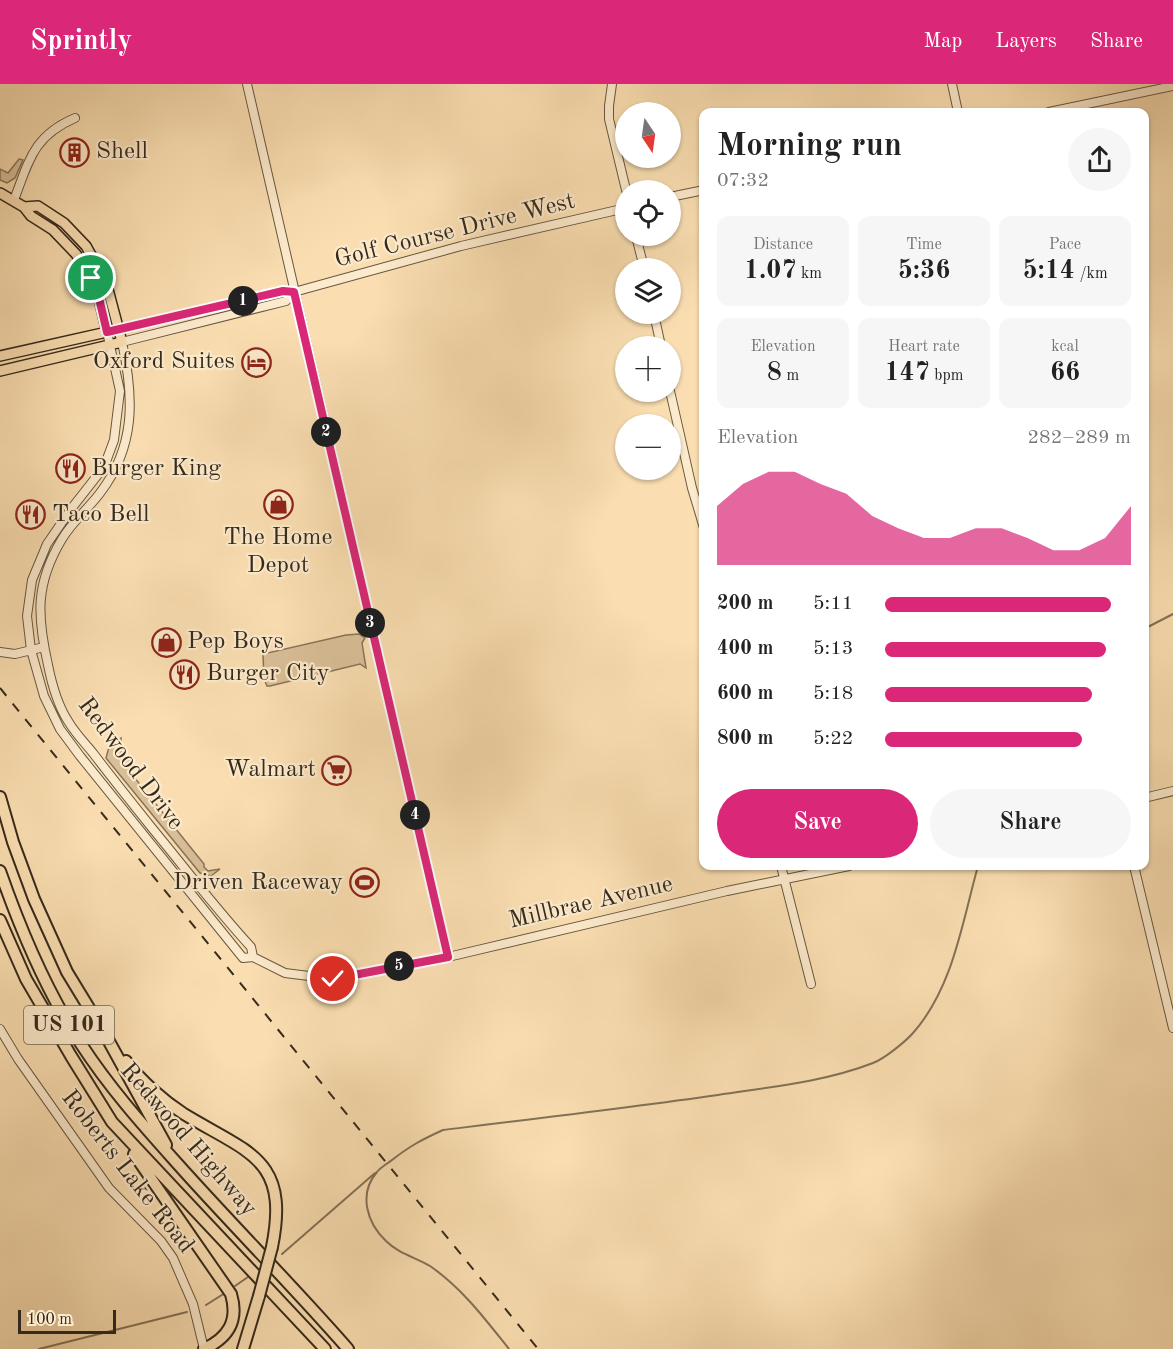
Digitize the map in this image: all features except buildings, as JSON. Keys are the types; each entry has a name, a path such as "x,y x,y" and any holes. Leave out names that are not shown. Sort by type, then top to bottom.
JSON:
{"highway":[{"path":"0,797 13,842 34,899 67,972 106,1036 173,1159"},
{"name":"Redwood Highway","path":"0,871 38,967 74,1034 111,1088 173,1159 348,1349"},
{"name":"Redwood Highway","path":"0,920 26,979 70,1056 112,1122 326,1349"},
{"path":"106,1036 132,1069 182,1112 245,1148 260,1161 267,1173 275,1198 277,1225 243,1349"},
{"path":"112,1122 231,1294 234,1313 226,1334 217,1343 204,1349"}],"main road":[{"name":"Redwood Drive","path":"0,193 24,207 31,216 53,230 66,242 91,278 99,298 107,332"},
{"name":"Redwood Drive","path":"24,207 38,206 64,223 86,246 106,282 122,342"},
{"path":"0,356 107,332"},
{"path":"0,371 122,342"}],"street":[{"path":"247,84 448,957"},
{"path":"612,84 609,119 624,180"},
{"path":"952,84 957,108"},
{"path":"1068,108 1173,86"},
{"path":"14,200 32,154 46,135 60,124 75,118"},
{"path":"681,195 699,191"},
{"name":"Golf Course Drive West","path":"294,292 460,246 615,211"},
{"path":"107,332 283,291 294,292"},
{"path":"122,342 286,301 294,292"},
{"name":"Redwood Drive","path":"107,332 120,391 114,440 104,467 47,544 32,580 27,616 31,650 44,696 60,729 243,958 253,957 285,973 333,979 448,957"},
{"name":"Redwood Drive","path":"122,342 130,378 131,403 124,444 108,482 63,537 51,559 43,582 39,610 40,629 57,700 67,720 117,785 250,947 253,957"},
{"path":"672,402 699,511"},
{"path":"114,440 124,444"},
{"path":"71,509 80,516"},
{"path":"32,580 43,582"},
{"path":"0,652 15,654 44,647"},
{"path":"1149,797 1173,791"},
{"path":"782,870 811,984"},
{"name":"Millbrae Avenue","path":"448,957 727,891 831,870"},
{"path":"1135,870 1173,1028"},
{"name":"Roberts Lake Road","path":"0,1029 18,1059 109,1188 161,1241 173,1258 193,1304 204,1349"}],"shaded area":[{"path":"19,159 23,160 15,178 7,183 0,180 0,169 8,173"},
{"path":"359,634 365,638 362,643 366,668 360,664 267,686 264,679 263,654"},
{"path":"121,738 121,759 128,758 130,762 126,767 204,864 204,867 208,871 220,869 211,876 200,873 106,758 108,746"}],"waterway":[{"path":"1149,626 1173,614"},
{"path":"509,1349 472,1304 442,1275 430,1266 396,1249 379,1234 370,1217 366,1199 371,1181 379,1170 410,1147 443,1130 777,1086 835,1075 878,1061 913,1033 938,996 961,932 977,870"},
{"path":"282,1254 375,1173"},
{"path":"235,1286 248,1277"},
{"path":"206,1305 225,1293"},
{"path":"39,1349 187,1312"}],"railway":[{"path":"0,688 538,1349"}],"place":[{"name":"Shell","path":"75,152"},
{"name":"Oxford Suites","path":"256,362"},
{"name":"Burger King","path":"70,469"},
{"name":"The Home Depot","path":"278,505"},
{"name":"Taco Bell","path":"31,515"},
{"name":"Pep Boys","path":"166,642"},
{"name":"Burger City","path":"185,674"},
{"name":"Walmart","path":"337,770"},
{"name":"Driven Raceway","path":"364,883"}],"route":[{"path":"91,278 99,298 107,332 283,291 294,292 448,957 333,979"}]}
